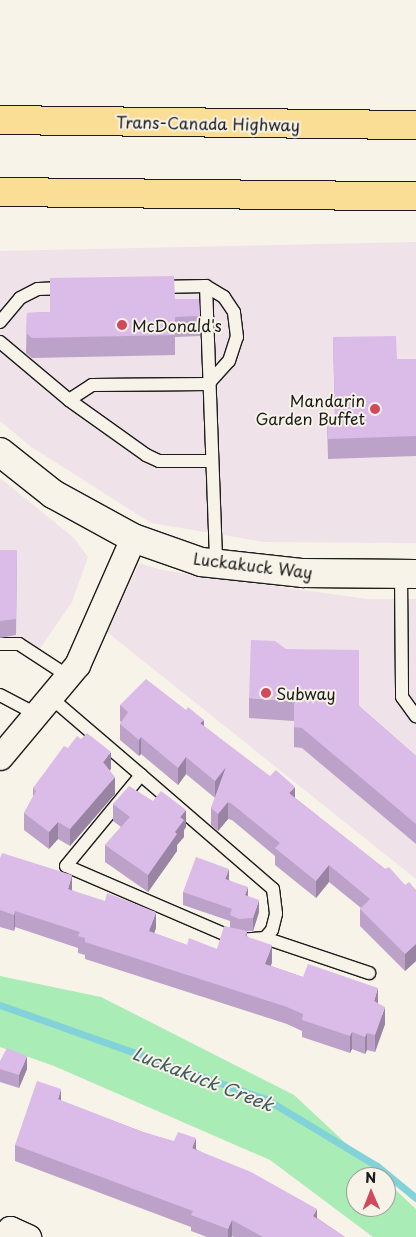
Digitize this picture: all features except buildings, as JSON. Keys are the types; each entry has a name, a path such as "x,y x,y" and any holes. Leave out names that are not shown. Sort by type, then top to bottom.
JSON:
{"highway":[{"name":"Trans-Canada Highway","path":"0,120 416,125"},
{"path":"0,192 416,196"}],"street":[{"name":"Luckakuck Way","path":"0,452 53,494 132,538 216,564 303,573 408,574"},
{"path":"0,757 77,665 132,538"},
{"path":"10,1237 10,1229 28,1237"}],"lane":[{"path":"206,286 208,384 216,564"},
{"path":"69,400 92,385 208,384 229,361 237,337 234,312 224,297 206,286 146,287"},
{"path":"0,322 20,298 38,289 77,288"},
{"path":"0,342 69,400 159,461 212,462"},
{"path":"408,574 402,697 416,716"},
{"path":"0,644 19,644 68,676"},
{"path":"0,695 43,706 141,775 273,889 276,914 272,930 265,938"},
{"path":"141,775 66,866 238,940 265,938 369,973"}],"shaded area":[{"path":"416,242 416,543 265,542 151,523 30,446 0,421 0,251"},
{"path":"0,478 74,538 88,557 72,602 39,650 0,650"},
{"path":"139,563 162,570 367,599 416,599 416,879 107,632"}],"green space":[{"path":"0,976 101,997 294,1095 371,1167 346,1167 346,1217 270,1160 54,1066 0,1047"},
{"path":"396,1190 416,1209 416,1237 373,1237 346,1217 396,1217"}],"waterway":[{"name":"Luckakuck Creek","path":"0,1005 266,1099 377,1166 416,1198"}],"place":[{"name":"McDonald's","path":"122,325"},
{"name":"Mandarin Garden Buffet","path":"375,409"},
{"name":"Subway","path":"266,693"}]}
